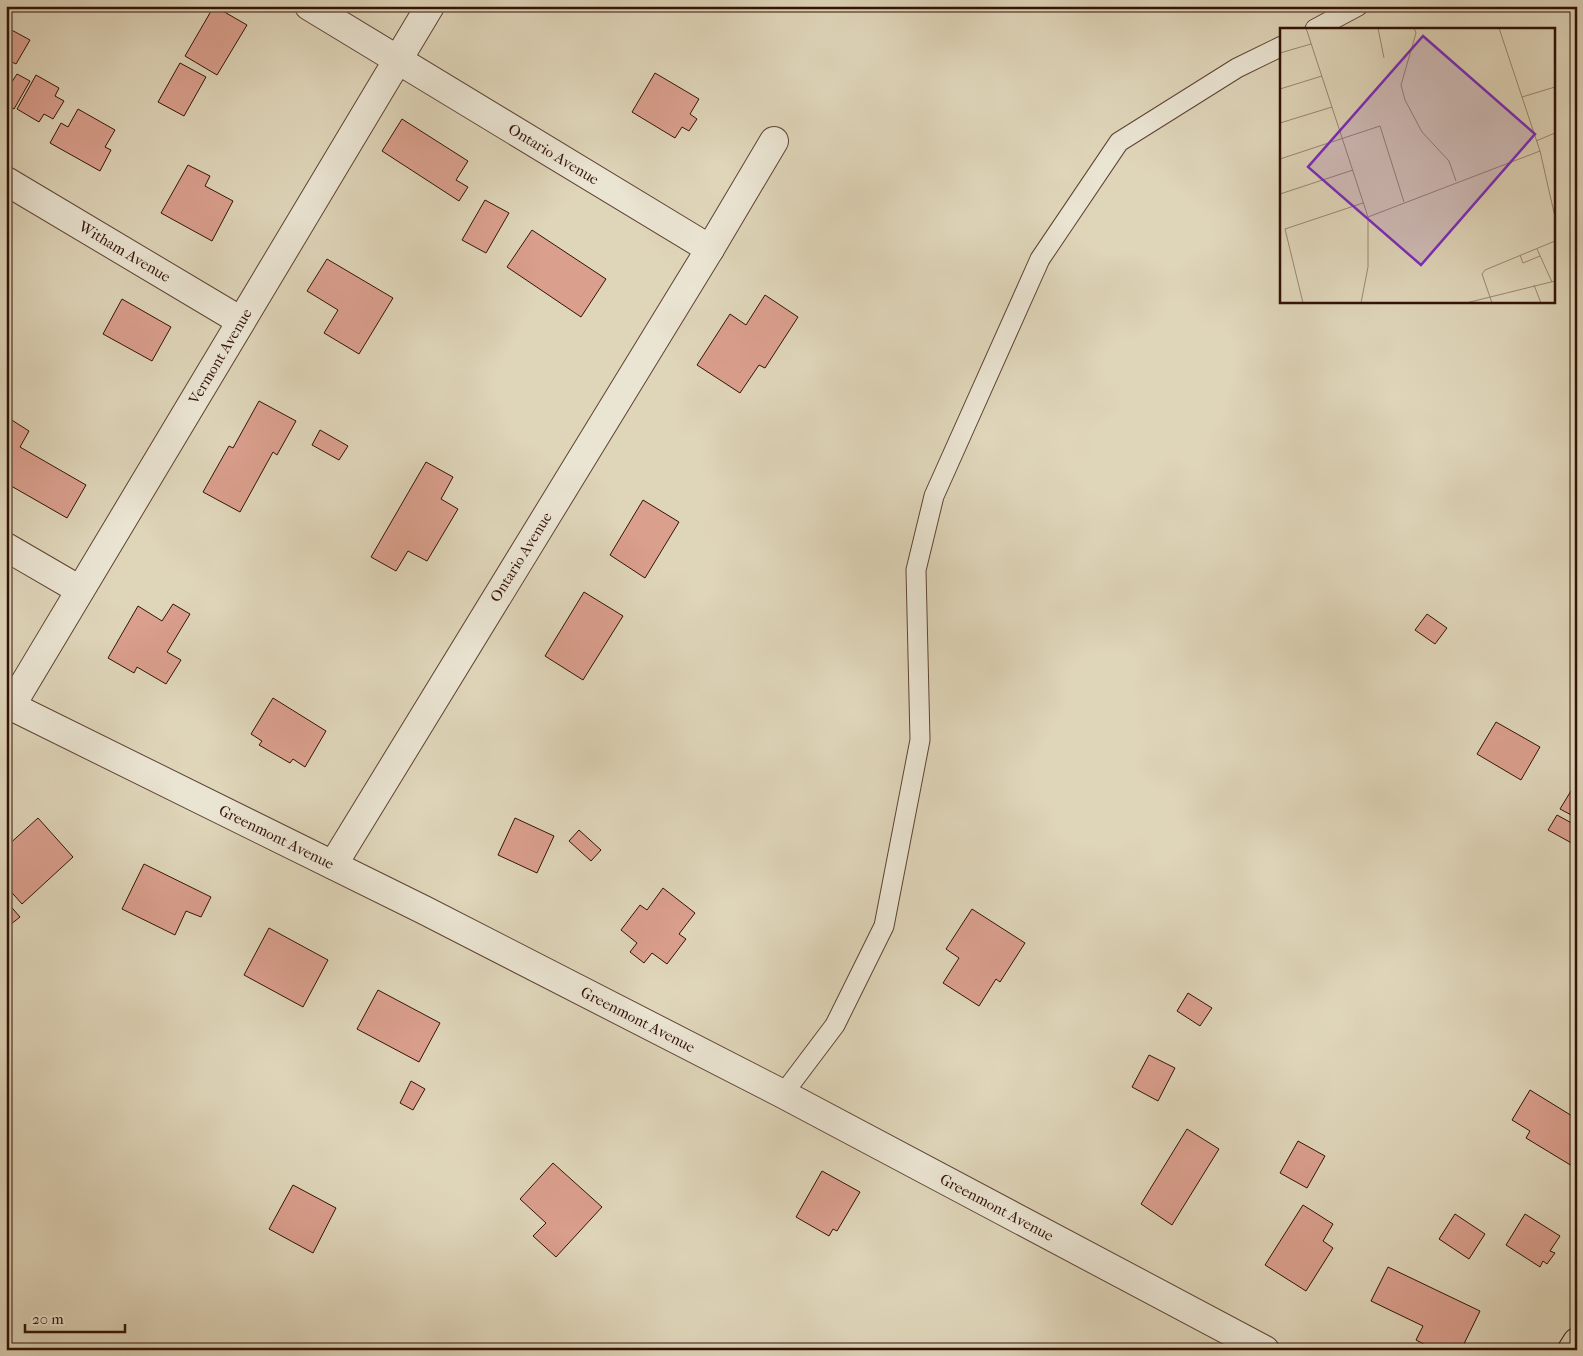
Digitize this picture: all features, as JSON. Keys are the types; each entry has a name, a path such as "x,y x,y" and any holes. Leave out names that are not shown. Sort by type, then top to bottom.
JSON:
{"main road":[{"path":"1572,1350 1577,1342"}],"street":[{"name":"Ontario Avenue","path":"308,6 710,249"},
{"name":"Vermont Avenue","path":"8,708 430,6"},
{"name":"Ontario Avenue","path":"332,865 710,249 774,141"},
{"name":"Witham Avenue","path":"6,181 241,321"},
{"path":"6,547 80,590"},
{"name":"Greenmont Avenue","path":"8,708 332,865 783,1094 1265,1350"}],"lane":[{"path":"1316,28 1358,6"},
{"path":"783,1094 835,1026 884,926 920,740 916,570 934,496 1040,259 1119,142 1237,68 1280,47"}],"building":[{"path":"214,6 247,25 217,75 185,56"},
{"path":"6,27 30,40 16,64 6,59"},
{"path":"180,63 206,77 184,116 158,102"},
{"path":"655,73 699,99 690,114 697,119 689,131 682,127 675,138 632,112"},
{"path":"17,74 30,81 14,109 6,104 6,91"},
{"path":"36,75 59,88 55,96 64,101 53,119 44,114 39,122 17,109"},
{"path":"78,109 115,130 105,147 111,150 100,171 50,143 61,123 68,127"},
{"path":"402,119 468,161 456,180 468,187 459,201 382,151"},
{"path":"188,165 210,176 205,186 233,201 212,241 161,213"},
{"path":"485,200 509,213 486,253 462,240"},
{"path":"532,230 606,279 581,317 507,267"},
{"path":"327,259 393,298 359,354 324,333 338,310 307,291"},
{"path":"765,295 798,317 765,368 759,365 740,393 697,365 730,314 746,325"},
{"path":"122,299 171,327 152,361 103,334"},
{"path":"259,401 296,421 277,455 273,452 240,512 203,492 229,446 233,448"},
{"path":"7,417 29,431 20,447 86,485 67,518 6,483"},
{"path":"320,430 348,446 339,460 312,445"},
{"path":"426,462 453,477 441,499 458,509 427,561 408,551 396,571 371,557"},
{"path":"643,500 679,522 645,578 610,555"},
{"path":"584,592 623,616 583,680 545,656"},
{"path":"173,604 190,614 167,652 181,660 166,684 137,667 134,673 108,658 138,606 162,621"},
{"path":"1427,614 1447,628 1435,644 1415,630"},
{"path":"273,698 326,731 305,767 293,759 290,763 259,745 262,741 251,734"},
{"path":"1496,722 1540,747 1521,780 1477,754"},
{"path":"1577,781 1577,818 1560,809"},
{"path":"1557,815 1577,826 1577,846 1548,830"},
{"path":"38,818 73,857 22,904 6,886 6,877 12,872 6,866 6,847"},
{"path":"515,818 554,836 537,873 498,855"},
{"path":"579,830 601,850 591,861 569,841"},
{"path":"144,864 211,897 201,917 186,911 175,935 122,909"},
{"path":"663,888 695,913 679,934 686,939 667,964 652,953 644,963 630,952 637,943 621,930 640,905 647,910"},
{"path":"6,901 20,917 6,928"},
{"path":"972,909 1025,943 1000,982 996,979 979,1006 943,983 959,958 946,949"},
{"path":"269,928 328,960 303,1007 244,975"},
{"path":"378,990 440,1023 419,1062 357,1029"},
{"path":"1188,993 1212,1008 1200,1026 1177,1011"},
{"path":"1149,1055 1175,1068 1158,1101 1132,1087"},
{"path":"411,1081 425,1089 413,1110 400,1103"},
{"path":"1530,1090 1577,1119 1577,1169 1526,1138 1530,1131 1512,1120"},
{"path":"1187,1129 1219,1149 1172,1225 1141,1204"},
{"path":"1298,1141 1325,1156 1307,1188 1280,1173"},
{"path":"553,1163 602,1207 556,1257 533,1236 546,1223 520,1199"},
{"path":"822,1171 860,1192 837,1231 833,1229 829,1236 796,1217"},
{"path":"293,1185 336,1208 313,1253 269,1229"},
{"path":"1303,1205 1333,1224 1323,1241 1333,1248 1306,1291 1265,1265"},
{"path":"1455,1214 1485,1234 1469,1259 1439,1239"},
{"path":"1525,1214 1560,1236 1550,1251 1555,1253 1547,1264 1543,1261 1540,1267 1506,1245"},
{"path":"1388,1267 1480,1311 1461,1350 1435,1350 1416,1340 1423,1326 1371,1301"}]}
